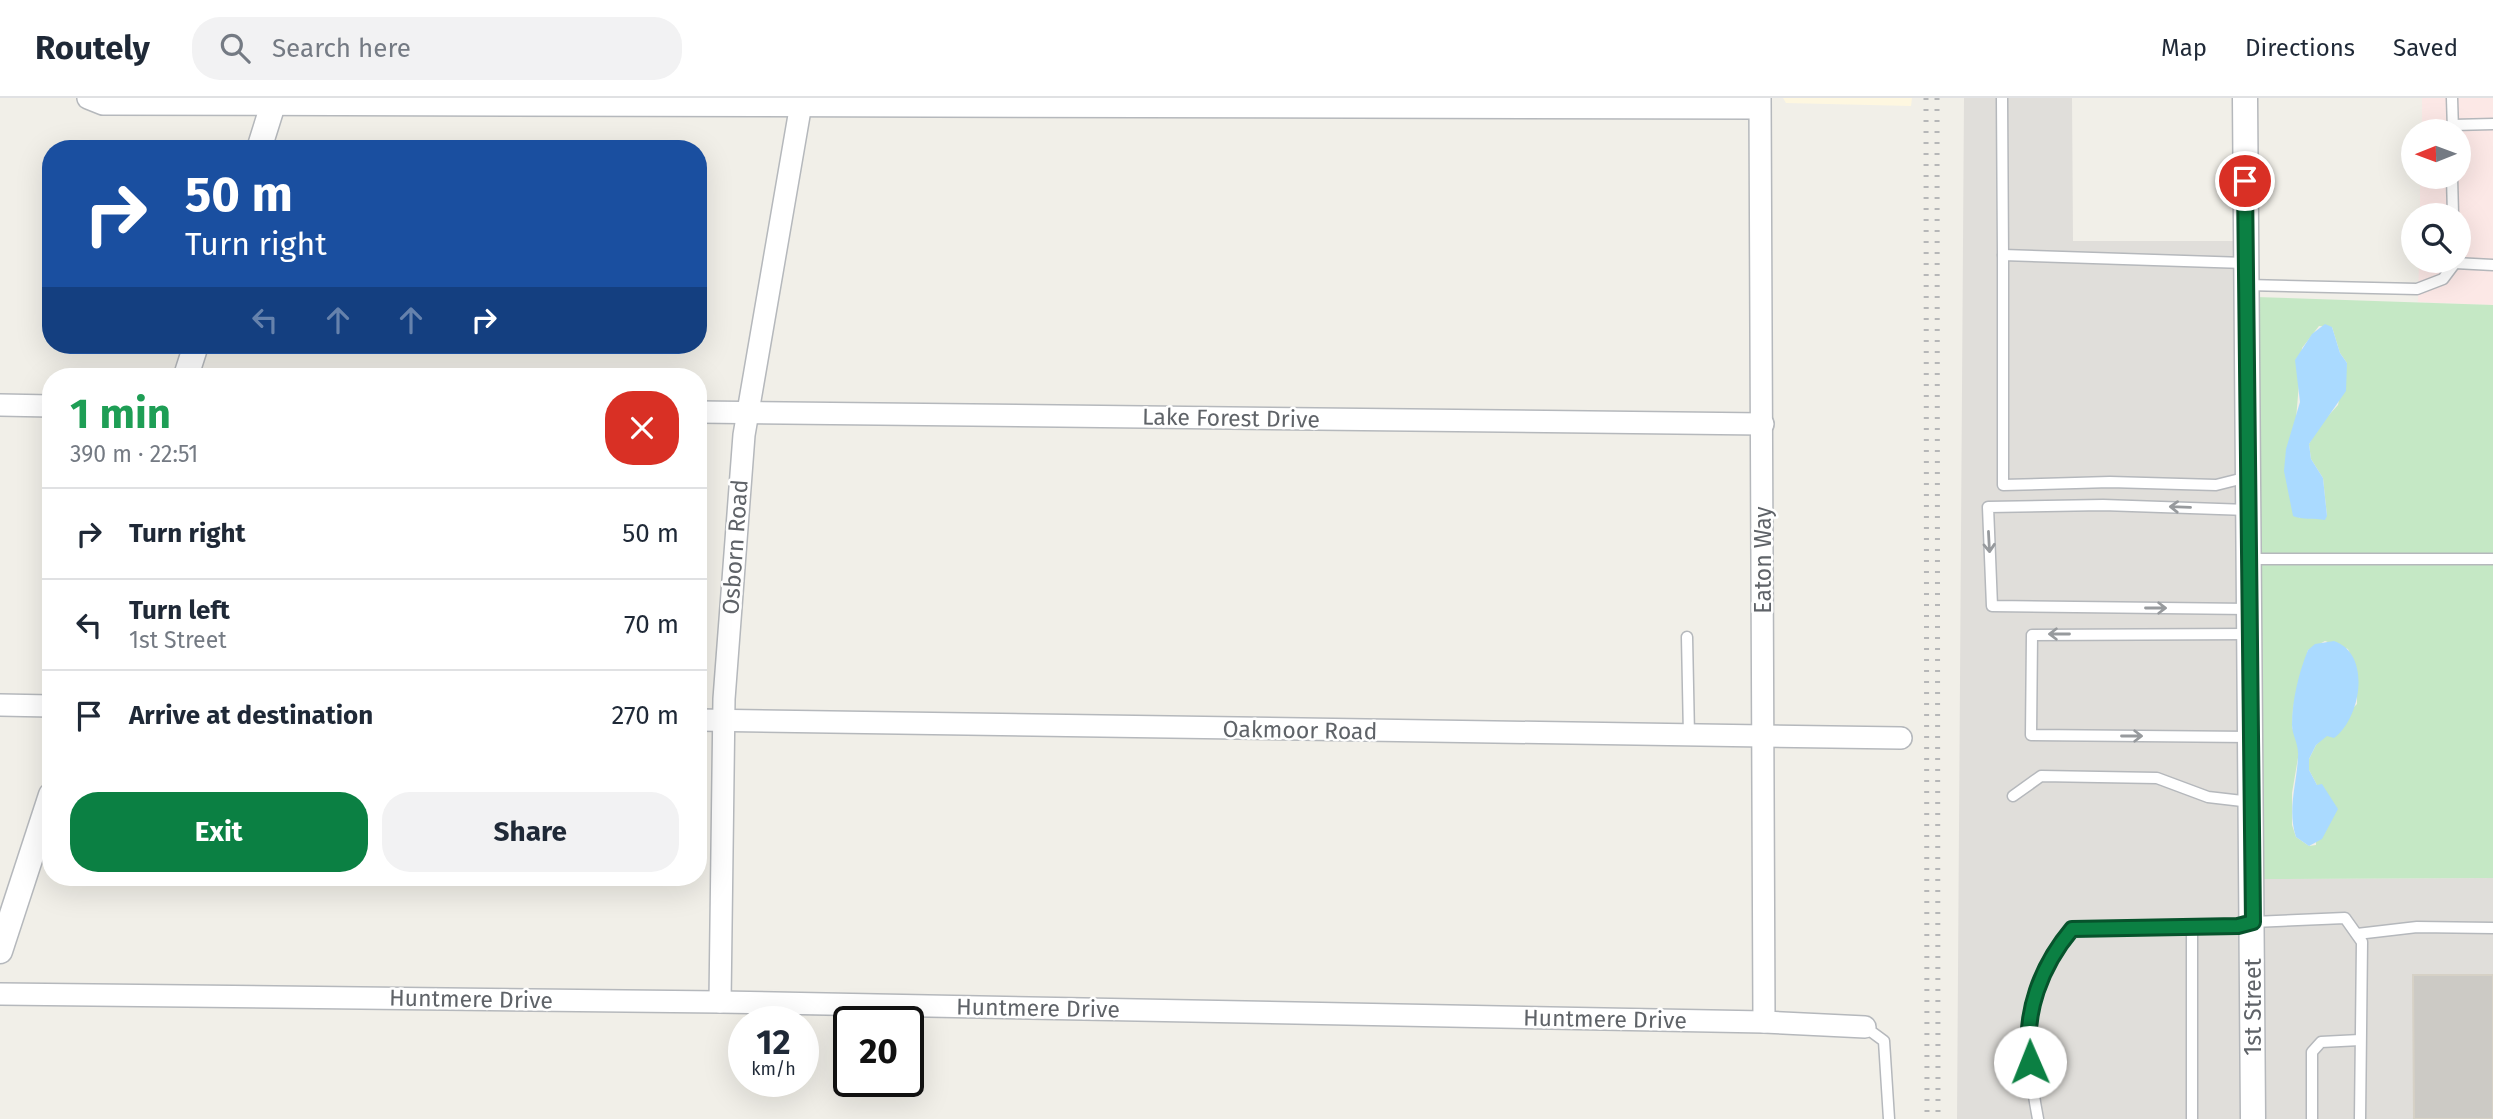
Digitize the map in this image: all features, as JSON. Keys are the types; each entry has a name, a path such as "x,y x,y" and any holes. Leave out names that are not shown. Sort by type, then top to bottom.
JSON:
{"street":[{"path":"88,98 103,104 274,101 1763,101"},
{"name":"1st Street","path":"2245,98 2253,1119"},
{"path":"262,140 274,101"},
{"name":"Osborn Road","path":"720,1002 724,720 746,413 801,101"},
{"name":"Eaton Way","path":"1763,101 1763,1022"},
{"path":"0,405 42,405"},
{"name":"Lake Forest Drive","path":"707,412 1763,424"},
{"path":"0,705 42,706"},
{"name":"Oakmoor Road","path":"707,720 1901,738"},
{"path":"0,951 42,823"},
{"name":"Huntmere Drive","path":"0,995 720,1002 1763,1022 1865,1027"}],"lane":[{"path":"2002,98 2003,485 2110,482 2216,485 2248,477"},
{"path":"2452,98 2453,119"},
{"path":"2471,126 2493,124"},
{"path":"2003,255 2417,289 2443,278 2447,273"},
{"path":"2471,263 2493,265"},
{"path":"2248,510 2103,505 1987,507 1992,606 2249,609"},
{"path":"2249,559 2493,559"},
{"path":"2250,634 2032,635 2031,735 2251,737"},
{"path":"1687,637 1689,736"},
{"path":"2013,796 2041,776 2157,778 2208,797 2251,802"},
{"path":"2038,1119 2027,1039 2036,989 2054,950 2072,929 2238,926 2253,922 2345,918 2362,942 2360,1119"},
{"path":"2192,927 2192,1119"},
{"path":"2357,934 2417,928 2493,928"},
{"path":"1865,1027 1884,1041 1889,1119"},
{"path":"2312,1119 2312,1052 2321,1042 2361,1041"}],"shaded area":[{"path":"1783,98 1912,98 1911,106 1786,103"},
{"path":"1964,98 2072,98 2073,241 2256,241 2260,879 2493,878 2493,1119 1957,1119"},
{"path":"2422,98 2493,98 2493,305 2418,302 2419,273 2471,273 2471,203 2420,203 2420,189 2471,189 2471,119 2422,119"}],"green space":[{"path":"2255,297 2493,305 2493,878 2260,879","holes":["2319,326 2332,327 2340,353 2347,363 2338,405 2319,426 2309,444 2311,459 2323,478 2327,516 2299,518 2296,419 2302,348","2325,641 2348,649 2357,671 2357,704 2316,745 2309,759 2309,770 2317,785 2316,845 2309,846 2296,837 2292,825 2292,793 2299,752 2297,736 2292,728 2293,708 2308,650"]}],"water":[{"path":"2325,324 2332,327 2340,353 2347,363 2346,391 2309,444 2311,459 2323,478 2327,516 2325,520 2293,516 2284,471 2286,449 2300,402 2295,360 2312,334"},
{"path":"2334,641 2346,648 2354,659 2358,672 2358,687 2351,716 2343,729 2334,738 2327,736 2316,745 2309,759 2309,770 2317,785 2322,784 2338,809 2322,839 2309,846 2296,837 2293,827 2292,806 2298,752 2292,729 2293,706 2308,650 2315,644"}],"building":[{"path":"2413,975 2493,975 2493,1119 2414,1119"}],"railway":[{"path":"1926,98 1927,1119"},
{"path":"1937,98 1938,1119"}],"route":[{"path":"2030,1062 2027,1039 2036,989 2054,950 2072,929 2238,926 2253,922 2245,181"}]}
